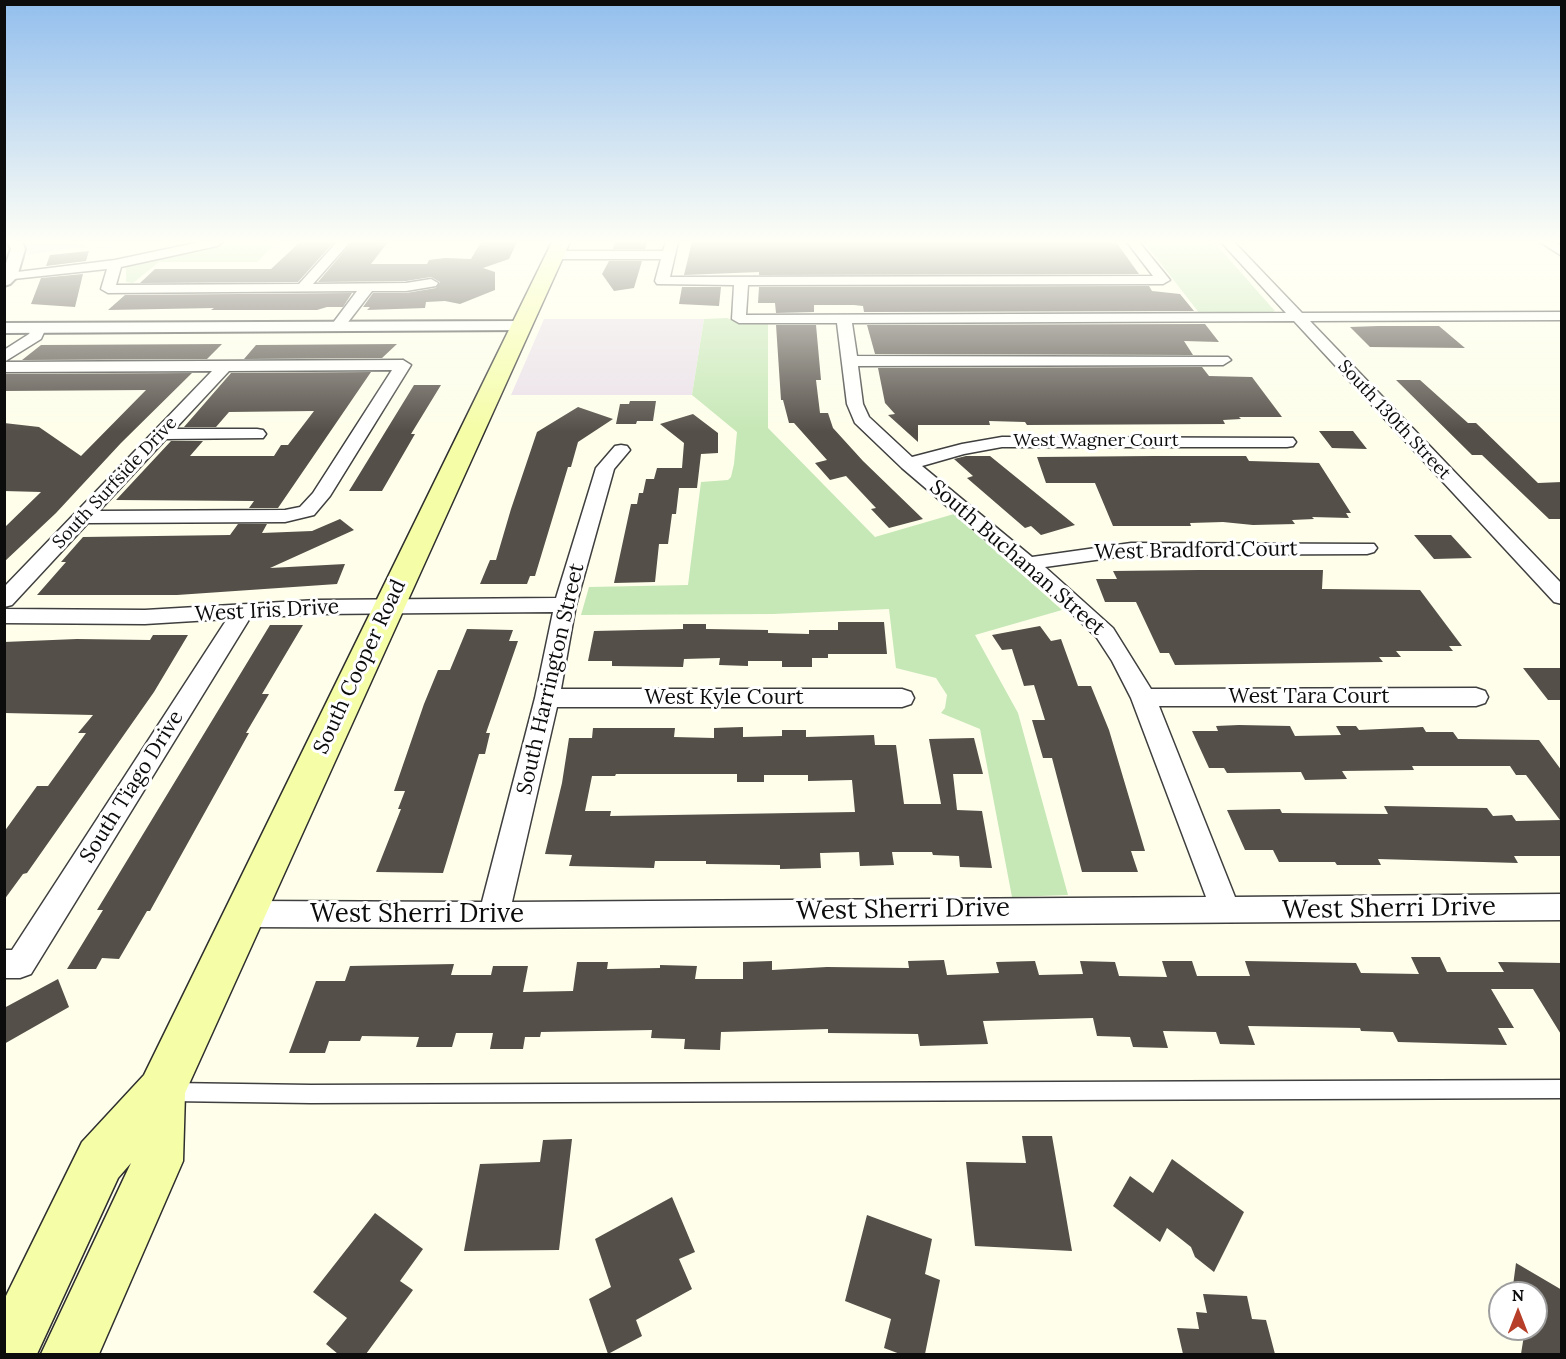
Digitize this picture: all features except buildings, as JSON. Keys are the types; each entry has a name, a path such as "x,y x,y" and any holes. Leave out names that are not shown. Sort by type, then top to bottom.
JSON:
{"main road":[{"name":"South Cooper Road","path":"8,1354 100,1160 160,1092 531,305"},
{"name":"South Cooper Road","path":"70,1354 158,1161 160,1092"}],"street":[{"path":"337,327 354,305"},
{"path":"740,305 739,319 1562,316"},
{"name":"South 130th Street","path":"1286,305 1562,597"},
{"name":"South Buchanan Street","path":"844,319 855,404 861,419 908,464 1072,601 1105,633 1143,698 1226,911"},
{"path":"4,328 521,327"},
{"path":"4,348 39,328"},
{"path":"4,357 36,336 39,328"},
{"path":"851,361 1223,360"},
{"path":"4,368 403,365 320,496 307,512 285,516 83,517"},
{"name":"South Surfside Drive","path":"4,600 225,366"},
{"path":"161,434 257,434"},
{"name":"West Wagner Court","path":"908,464 962,449 1002,442 1287,442"},
{"name":"South Harrington Street","path":"494,915 547,698 565,605 605,468 621,450"},
{"name":"West Bradford Court","path":"1027,564 1131,549 1367,548"},
{"name":"West Iris Drive","path":"4,616 144,617 317,607 565,605"},
{"name":"South Tiago Drive","path":"12,963 243,611"},
{"name":"West Tara Court","path":"1143,698 1476,697"},
{"name":"West Kyle Court","path":"547,698 902,698"},
{"name":"West Sherri Drive","path":"245,914 494,915 1562,907"}],"lane":[{"path":"160,1092 323,1094 1562,1089"}],"shaded area":[{"path":"544,319 704,319 692,395 511,395"}],"green space":[{"path":"1193,305 1270,305 1275,311 1270,313 1200,314"},
{"path":"727,318 737,322 768,322 768,428 875,537 954,514 1062,610 975,635 1018,713 1068,895 1012,897 980,729 941,713 945,708 947,695 936,678 896,668 889,609 773,614 581,615 589,587 688,585 701,482 728,480 734,464 737,432 692,395 704,319"}]}
